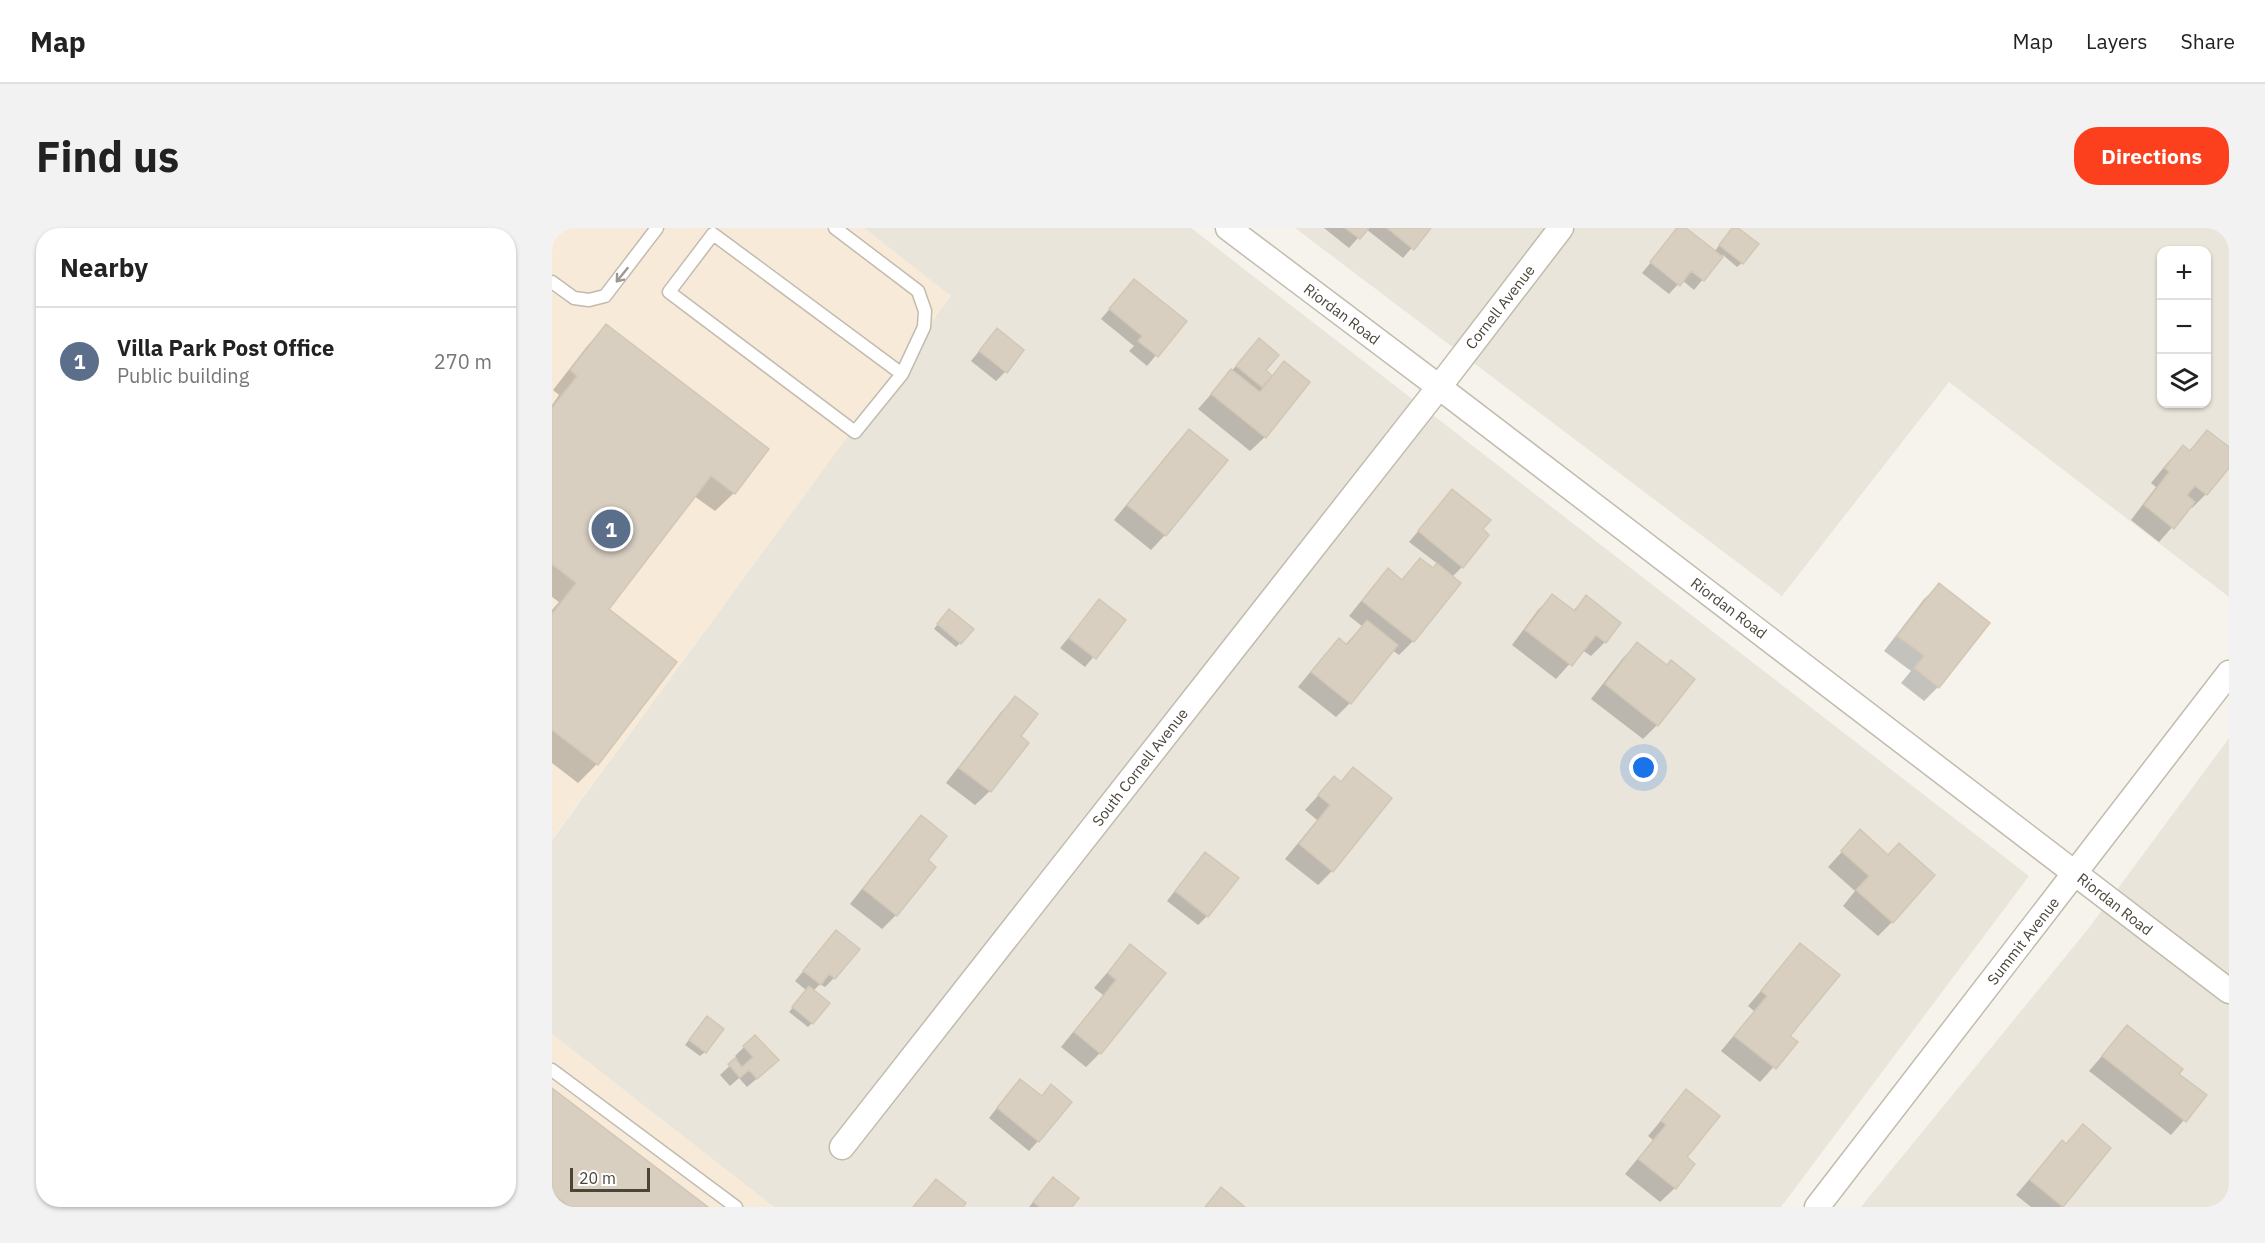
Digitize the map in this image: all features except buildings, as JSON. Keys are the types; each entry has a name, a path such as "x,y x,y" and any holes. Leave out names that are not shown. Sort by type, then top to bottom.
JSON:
{"street":[{"name":"Riordan Road","path":"1228,228 2229,991"},
{"name":"Cornell Avenue","path":"1439,387 1561,228"},
{"name":"South Cornell Avenue","path":"842,1147 1439,387"},
{"name":"Summit Avenue","path":"1816,1207 2229,673"}],"lane":[{"path":"552,282 574,298 589,300 605,296 657,228"},
{"path":"835,228 918,291 925,310 924,327 902,374 855,432 669,292 713,234 902,374"},
{"path":"552,1070 736,1207"}],"shaded area":[{"path":"556,228 864,228 951,296 552,839 552,233"},
{"path":"864,228 1191,228 2029,876 1781,1207 774,1207 552,1034 552,840 950,296"},
{"path":"1295,228 2229,228 2229,597 1949,382 1782,596"},
{"path":"2229,738 2229,1207 1861,1207 2088,929"},
{"path":"552,1034 774,1207 552,1207"}],"place":[{"name":"Villa Park Post Office","path":"611,529"}]}
